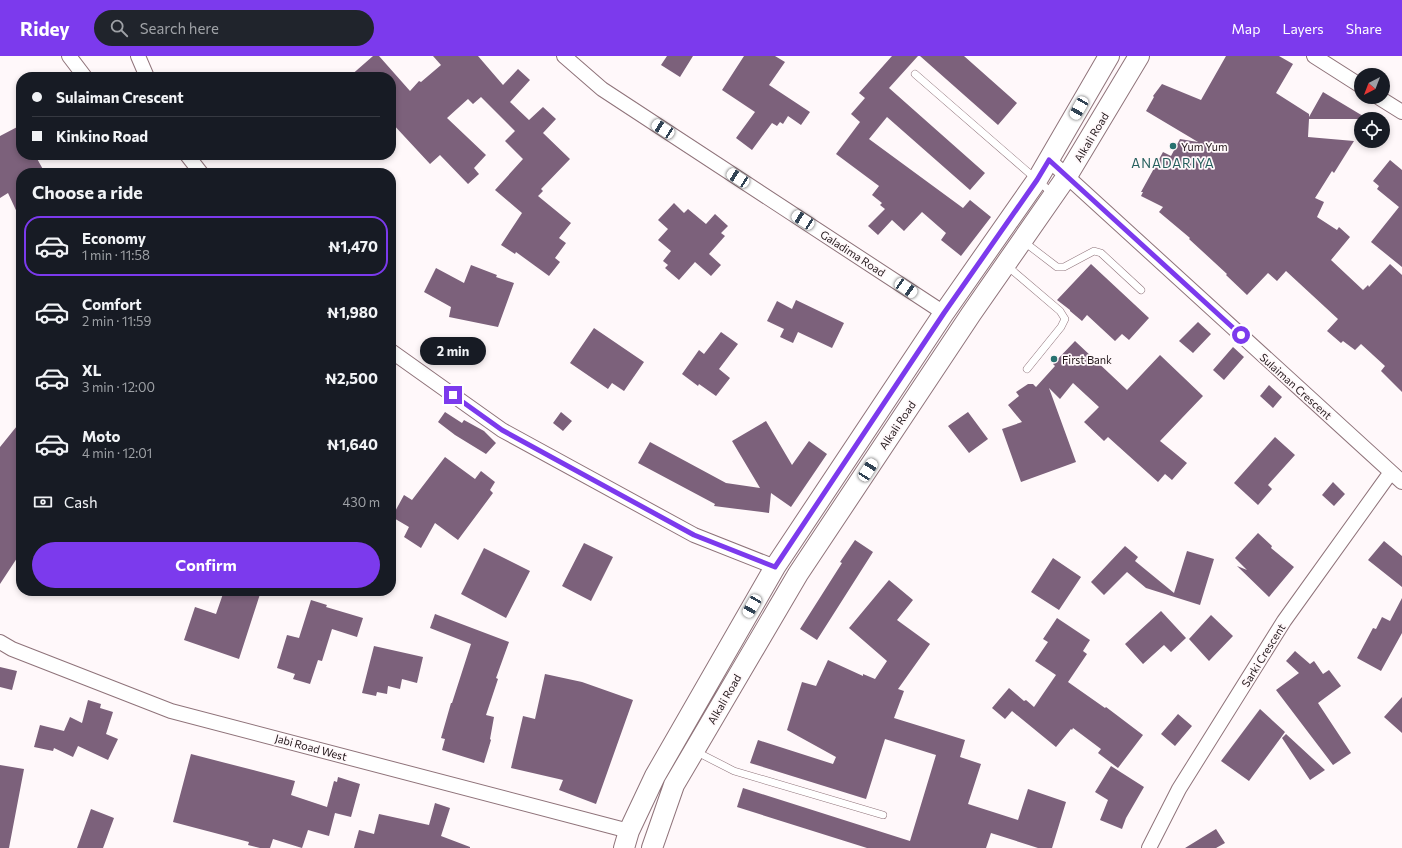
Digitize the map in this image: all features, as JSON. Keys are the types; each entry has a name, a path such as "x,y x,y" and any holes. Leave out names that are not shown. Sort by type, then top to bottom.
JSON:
{"main road":[{"name":"Alkali Road","path":"627,839 655,776 775,567 944,313 1037,180 1109,56"},
{"name":"Alkali Road","path":"652,848 674,786 798,574 1005,265 1068,176 1139,56"}],"street":[{"path":"70,56 81,72"},
{"path":"138,56 145,72"},
{"name":"Galadima Road","path":"564,56 602,89 944,313"},
{"path":"1314,56 1354,82"},
{"path":"1389,104 1402,112"},
{"path":"191,160 197,168"},
{"name":"Sulaiman Crescent","path":"1049,160 1402,482"},
{"path":"396,355 502,430 694,535 775,567"},
{"name":"Sarki Crescent","path":"1149,848 1179,788 1284,621 1391,472"},
{"name":"Jabi Road West","path":"0,642 12,649 171,711 627,839"}],"lane":[{"path":"915,74 1054,195"},
{"path":"1022,241 1057,267 1064,267 1094,251 1101,253 1141,290"},
{"path":"1005,265 1060,311 1065,319 1061,327 1027,370"},
{"path":"694,751 734,771 883,815"}],"building":[{"path":"373,56 379,56 393,72 355,72"},
{"path":"433,56 478,56 503,85 518,69 530,80 510,102 529,120 543,107 556,119 543,133 570,159 541,189 543,191 538,196 571,223 559,238 566,243 555,258 560,262 549,276 516,252 515,254 501,245 522,213 495,190 523,159 505,141 515,131 481,97 473,104 468,99 447,118 486,155 474,168 479,174 468,184 440,155 430,164 396,127 396,75 410,91 419,81 421,82 441,65"},
{"path":"667,56 693,56 680,77 661,65"},
{"path":"744,56 775,56 785,62 769,85 810,112 801,125 788,116 783,124 780,122 777,126 772,123 752,150 736,138 755,112 722,90"},
{"path":"892,56 918,56 889,88 985,173 970,190 887,117 869,139 963,208 970,200 991,217 961,256 941,240 946,233 922,212 904,231 892,220 878,235 868,226 885,209 880,205 882,203 872,195 879,186 836,154 860,122 851,114 865,98 859,93"},
{"path":"920,56 964,56 1017,103 998,125"},
{"path":"1226,56 1279,56 1293,64 1276,93 1309,114 1309,117 1323,92 1356,112 1354,112 1354,119 1309,119 1308,137 1354,141 1334,173 1332,171 1315,198 1324,202 1317,217 1337,230 1339,227 1350,237 1331,260 1363,290 1368,285 1369,287 1390,264 1402,275 1402,392 1381,371 1385,366 1361,344 1355,350 1343,341 1341,343 1327,331 1338,319 1286,271 1277,281 1268,273 1247,295 1226,275 1227,274 1189,239 1190,238 1159,212 1163,207 1141,196 1143,192 1141,192 1163,152 1171,156 1180,139 1198,142 1146,111 1154,97 1153,96 1162,84 1201,100"},
{"path":"16,128 16,160 38,160 42,168 16,168 16,210 8,193 0,198 0,136"},
{"path":"1390,160 1402,170 1402,267 1371,242 1399,207 1377,189 1379,186 1373,181"},
{"path":"674,203 684,213 688,209 706,224 715,214 728,226 721,233 725,236 709,254 721,265 711,276 695,262 679,280 665,268 668,265 663,261 671,251 658,240 668,229 658,220"},
{"path":"1091,264 1149,318 1129,340 1122,334 1115,341 1087,315 1082,321 1057,300"},
{"path":"471,265 497,275 496,277 514,283 498,327 449,317 451,307 424,292 436,268 464,283"},
{"path":"796,300 844,323 832,348 798,332 793,343 780,337 784,329 767,321 777,301 792,309"},
{"path":"1198,322 1211,334 1193,353 1179,341"},
{"path":"594,328 644,362 624,391 612,383 608,389 570,363"},
{"path":"721,332 738,344 719,369 730,378 716,396 699,384 698,386 682,374 699,350 704,354"},
{"path":"1075,341 1127,390 1160,355 1203,396 1160,441 1187,463 1172,480 1165,474 1158,482 1108,437 1104,441 1084,422 1099,407 1073,383 1060,399 1049,388 1076,462 1021,482 1002,429 1022,422 1008,405 1019,396 1016,392 1028,384 1033,384 1036,387 1055,366 1053,364"},
{"path":"1233,347 1244,357 1224,380 1213,370"},
{"path":"1269,385 1282,397 1273,408 1260,396"},
{"path":"445,412 462,423 464,420 484,431 496,443 486,454 455,435 438,422"},
{"path":"561,412 572,421 563,431 553,423"},
{"path":"968,412 988,439 969,453 948,426"},
{"path":"766,421 792,465 809,441 827,454 791,507 771,493 769,513 714,506 715,504 638,463 650,442 726,483 760,488 732,441"},
{"path":"16,427 16,560 0,584 0,447"},
{"path":"1275,437 1295,455 1268,485 1272,489 1258,505 1234,483"},
{"path":"445,457 475,479 481,471 495,482 490,490 493,493 458,540 435,523 421,548 404,537 409,527 396,519 396,510 404,495 412,500"},
{"path":"1333,482 1345,494 1334,506 1322,495"},
{"path":"1258,533 1272,546 1271,548 1294,567 1269,597 1237,566 1247,570 1235,558"},
{"path":"855,540 873,552 817,640 800,629"},
{"path":"1384,541 1402,556 1402,587 1368,560"},
{"path":"584,543 613,557 591,601 562,586"},
{"path":"1125,546 1138,557 1135,561 1174,593 1187,551 1214,559 1200,605 1146,588 1127,572 1104,595 1091,582"},
{"path":"484,548 530,571 506,618 461,594"},
{"path":"1053,558 1081,577 1059,610 1031,592"},
{"path":"889,580 913,600 897,620 930,644 898,689 904,691 894,718 965,740 960,757 981,764 968,804 1018,820 1028,789 1066,802 1052,848 1038,848 991,833 986,848 867,848 737,807 743,788 910,841 936,755 885,739 866,799 750,763 758,740 833,764 836,757 787,730 802,682 816,686 828,660 863,676 863,674 875,679 887,661 849,628"},
{"path":"222,596 259,596 239,659 184,640 195,607 216,614"},
{"path":"1402,598 1402,633 1381,671 1357,658 1373,628 1376,629 1382,617 1390,621"},
{"path":"311,600 327,605 326,607 363,618 357,637 332,629 322,661 318,660 310,684 293,679 295,674 277,668 287,635 299,638"},
{"path":"1161,611 1186,638 1171,652 1164,645 1143,664 1125,644"},
{"path":"435,614 509,642 496,678 498,679 486,715 494,717 491,740 484,763 442,750 445,739 441,738 471,644 430,628"},
{"path":"1211,615 1233,636 1209,661 1189,639"},
{"path":"1057,618 1090,640 1083,651 1087,654 1068,682 1105,708 1106,707 1143,735 1118,768 1098,753 1101,749 1073,728 1056,747 1012,711 1005,719 992,708 1009,688 1024,701 1026,700 1034,707 1056,675 1035,661 1048,642 1043,639"},
{"path":"374,646 423,657 417,683 402,679 400,689 388,686 387,694 377,692 376,696 362,693"},
{"path":"1295,651 1310,664 1314,661 1323,674 1329,670 1341,686 1318,703 1351,753 1333,765 1276,690 1299,673 1286,661"},
{"path":"0,667 17,671 12,690 0,687"},
{"path":"545,674 582,682 633,700 596,804 559,790 563,780 511,768 523,716 535,719"},
{"path":"1402,697 1402,733 1384,717"},
{"path":"88,700 101,704 100,708 113,712 106,734 118,739 108,760 78,746 73,757 54,748 53,751 34,747 40,725 64,731 70,717 82,723"},
{"path":"1260,709 1285,732 1249,781 1221,761"},
{"path":"1178,714 1192,726 1175,746 1161,734"},
{"path":"1286,734 1325,770 1310,780 1282,738"},
{"path":"191,754 295,781 291,795 327,807 334,781 337,782 338,777 360,784 351,817 335,813 329,836 308,830 302,848 273,839 270,848 260,848 248,845 249,842 173,822"},
{"path":"0,765 24,769 9,848 0,848"},
{"path":"1111,766 1144,787 1126,818 1122,829 1100,820 1108,800 1095,792"},
{"path":"435,803 450,808 441,836 470,848 354,848 359,830 374,834 379,814 429,825"},
{"path":"91,809 114,818 103,848 77,848"},
{"path":"1216,829 1225,843 1216,848 1185,848"}],"place":[{"name":"Yum Yum","path":"1173,146"},
{"name":"First Bank","path":"1054,359"}],"district":[{"name":"ANADARIYA","path":"1173,163"}],"route":[{"path":"453,395 502,430 694,535 775,567 944,313 987,253 1049,160 1241,335"}]}
